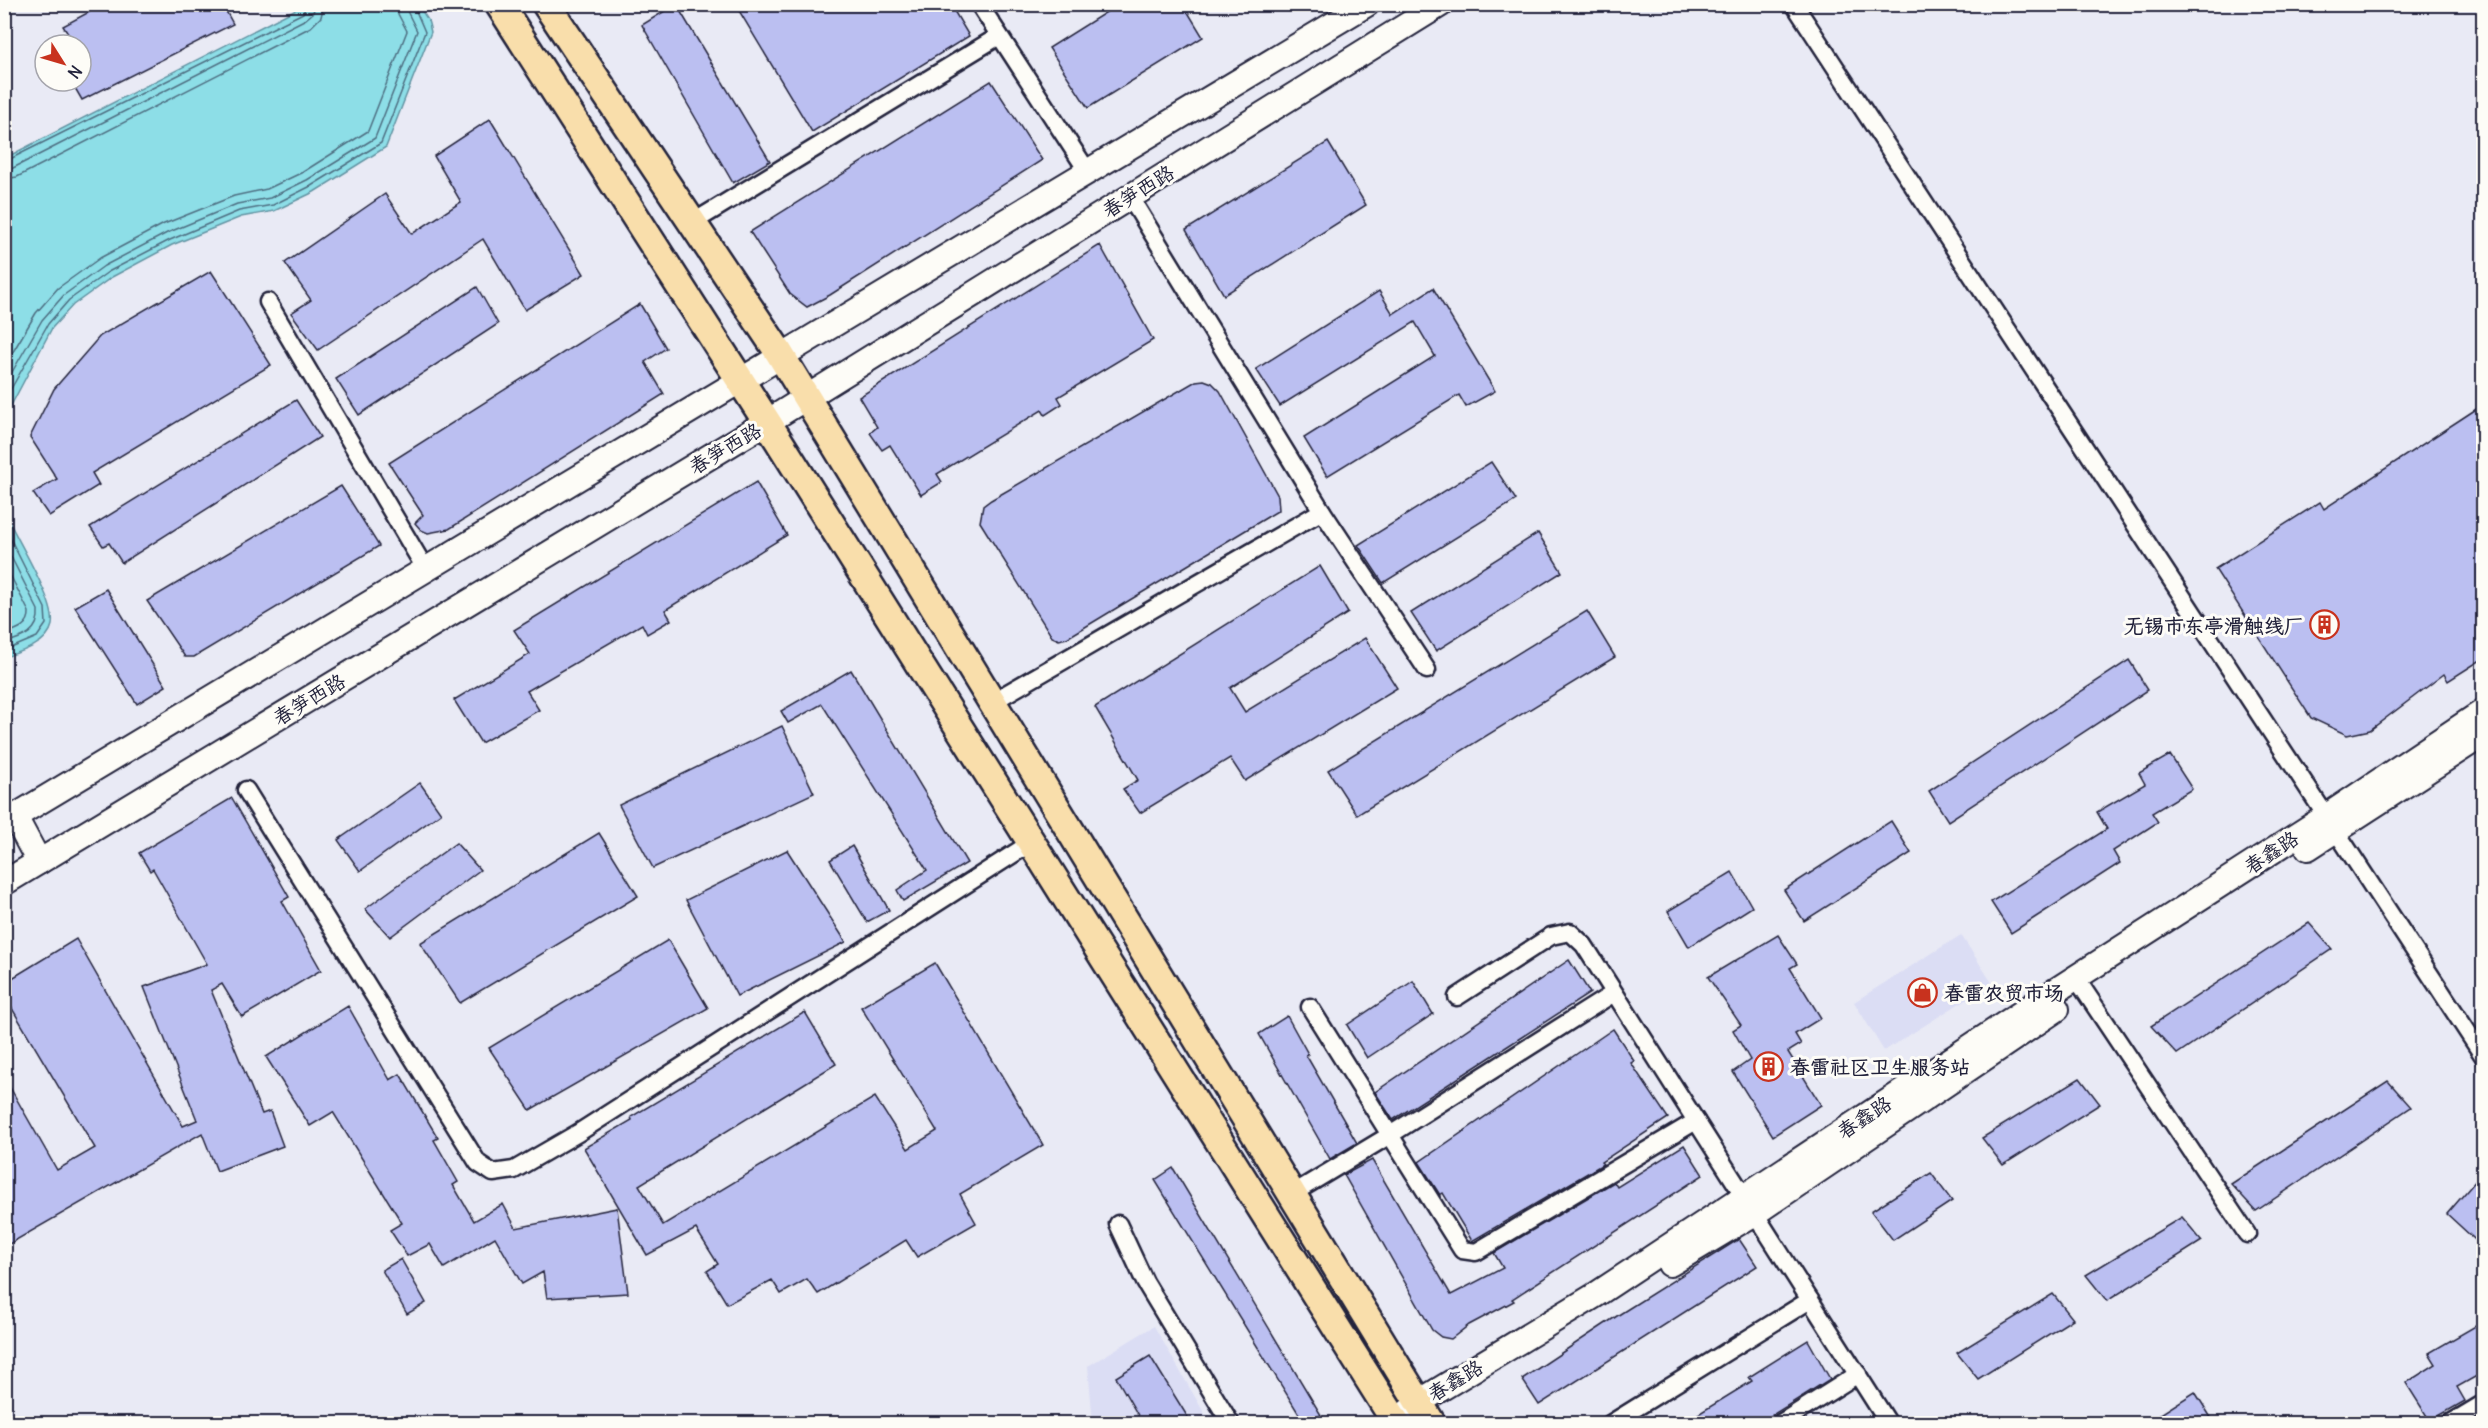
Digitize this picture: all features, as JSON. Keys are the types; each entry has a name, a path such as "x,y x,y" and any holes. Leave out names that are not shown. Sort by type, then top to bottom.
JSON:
{"main road":[{"path":"499,4 767,422 1396,1423"},
{"path":"546,4 806,397 1424,1410"},
{"name":"春笋西路","path":"10,820 1367,4"},
{"name":"春笋西路","path":"4,883 767,422 1441,4"},
{"name":"春鑫路","path":"2332,823 2484,711"},
{"name":"春鑫路","path":"1396,1423 1466,1389 1750,1205 2080,984 2332,823 2484,734"},
{"path":"10,820 39,862"}],"street":[{"path":"979,4 1088,172"},
{"path":"1794,4 2484,1056"},
{"path":"692,223 999,36"},
{"path":"1130,197 1322,511 1428,670"},
{"path":"268,302 426,570"},
{"path":"992,702 1322,511"},
{"path":"246,790 478,1163 493,1173 514,1170 578,1133 1032,842"},
{"path":"1457,997 1551,936 1570,932 1584,945 1889,1424"},
{"path":"2080,984 2247,1234"},
{"path":"1292,1194 1390,1135 1614,993"},
{"path":"1310,1007 1462,1251 1476,1252 1696,1121"},
{"path":"1118,1224 1145,1282 1231,1424"},
{"path":"1610,1424 1810,1300"},
{"path":"1779,1424 1858,1374"},
{"path":"2449,1424 2484,1403"}],"shaded area":[{"name":"春雷农贸市场","path":"1961,935 1992,983 1884,1051 1854,1002"},
{"path":"1154,1326 1210,1423 1093,1423 1088,1366"}],"water":[{"path":"306,4 418,5 428,20 431,32 386,147 314,192 274,211 241,217 172,245 112,277 73,305 52,328 5,417 5,158"},
{"path":"4,510 42,585 52,615 49,632 40,642 26,650 5,657"}],"building":[{"path":"104,4 222,4 233,24 82,100 78,93 93,93 93,33 67,33 63,26"},
{"path":"676,4 770,161 733,183 642,25"},
{"path":"735,4 950,4 969,36 812,132"},
{"path":"1119,4 1183,4 1203,37 1088,108 1049,48"},
{"path":"991,81 1042,160 830,295 807,307 790,294 750,232"},
{"path":"490,119 584,274 525,310 483,239 318,350 291,313 311,300 285,263 385,194 412,234 461,202 434,156"},
{"path":"1328,142 1366,205 1224,295 1186,230"},
{"path":"1100,245 1153,340 1058,397 1062,404 1045,415 1042,410 937,474 942,482 921,495 890,445 882,450 870,433 877,427 859,397"},
{"path":"211,271 271,365 92,473 99,485 49,516 33,493 57,479 30,437 54,389 100,336"},
{"path":"477,287 498,324 359,415 336,379"},
{"path":"1433,288 1495,391 1466,407 1459,395 1327,476 1304,438 1435,356 1415,322 1280,406 1256,369 1379,291 1393,314"},
{"path":"640,304 666,348 645,362 664,394 449,529 428,533 421,530 415,523 423,515 389,463"},
{"path":"1204,380 1212,383 1220,391 1278,496 1279,510 1067,638 1059,640 1052,637 980,522 983,506 1196,381"},
{"path":"296,400 320,437 122,563 109,543 103,546 90,527"},
{"path":"2484,404 2484,658 2448,681 2444,674 2370,730 2347,735 2311,718 2215,569 2320,502 2324,509"},
{"path":"1491,462 1516,500 1383,583 1358,545"},
{"path":"756,482 787,535 665,610 671,620 647,634 642,624 527,691 539,710 481,743 454,700 530,654 514,630"},
{"path":"341,486 379,546 194,657 185,657 147,601"},
{"path":"1538,533 1562,572 1436,651 1411,613"},
{"path":"1320,566 1348,613 1230,688 1245,712 1365,638 1397,688 1245,781 1230,758 1140,813 1123,789 1138,780 1095,707"},
{"path":"106,589 166,686 137,704 75,607"},
{"path":"1587,611 1615,657 1357,815 1328,770"},
{"path":"2129,660 2148,690 1948,821 1929,791"},
{"path":"851,670 967,863 903,901 897,890 927,870 822,704 788,723 781,711"},
{"path":"782,726 814,793 653,868 619,805"},
{"path":"2170,755 2192,789 2152,813 2158,822 2113,851 2120,863 2011,933 1991,902 2107,829 2097,812 2145,784 2139,773"},
{"path":"420,783 441,813 360,871 338,840"},
{"path":"232,798 289,897 282,901 321,970 242,1017 222,984 211,990 262,1114 270,1111 283,1146 217,1171 202,1133 4,1247 4,1077 57,1170 95,1148 4,995 4,983 76,939 183,1126 197,1120 144,987 207,964 153,869 150,871 139,853"},
{"path":"1891,821 1911,853 1804,921 1784,890"},
{"path":"599,833 638,896 460,1003 420,943"},
{"path":"456,843 480,870 390,937 365,909"},
{"path":"852,846 889,910 867,922 830,860"},
{"path":"787,850 846,942 737,996 686,900"},
{"path":"1732,872 1752,907 1689,947 1668,911"},
{"path":"2309,923 2332,949 2177,1054 2151,1026"},
{"name":"春雷社区卫生服务站","path":"1778,935 1797,964 1790,968 1821,1018 1795,1034 1801,1044 1788,1052 1821,1105 1773,1136 1733,1072 1750,1060 1733,1030 1741,1025 1708,977"},
{"path":"668,940 708,1008 530,1110 489,1048"},
{"path":"1569,960 1590,993 1393,1120 1375,1092"},
{"path":"935,963 1043,1145 960,1194 976,1223 917,1257 906,1240 818,1294 807,1279 781,1294 772,1280 727,1304 707,1271 718,1264 696,1229 647,1255 584,1148 805,1012 836,1064 639,1185 663,1225 875,1097 908,1149 937,1131 861,1007"},
{"path":"1413,981 1433,1014 1367,1058 1347,1025"},
{"path":"348,1006 390,1080 400,1074 438,1138 434,1140 458,1182 453,1185 474,1221 503,1204 516,1228 617,1208 628,1293 547,1298 543,1272 522,1284 495,1237 444,1268 430,1244 407,1256 390,1230 402,1223 333,1112 310,1126 266,1057"},
{"path":"1287,1016 1308,1054 1306,1055 1357,1143 1330,1159 1259,1034"},
{"path":"1613,1029 1634,1061 1631,1063 1668,1118 1601,1162 1603,1164 1472,1241 1443,1193 1440,1195 1419,1162"},
{"path":"2080,1078 2100,1104 2003,1165 1982,1138"},
{"path":"2388,1081 2411,1107 2256,1211 2231,1184"},
{"path":"1684,1145 1703,1175 1512,1299 1514,1301 1469,1325 1451,1339 1441,1337 1432,1330 1344,1175 1372,1160 1451,1295 1503,1268 1494,1253 1614,1182 1617,1187"},
{"path":"1173,1168 1321,1415 1307,1424 1155,1180"},
{"path":"2484,1171 2484,1248 2447,1214"},
{"path":"1931,1173 1952,1201 1893,1240 1871,1211"},
{"path":"2182,1217 2202,1241 2107,1301 2086,1275"},
{"path":"1739,1239 1757,1266 1539,1405 1522,1379"},
{"path":"401,1259 426,1303 407,1314 382,1270"},
{"path":"2053,1294 2073,1319 1978,1379 1957,1353"},
{"path":"2484,1321 2484,1372 2457,1387 2465,1401 2430,1421 2406,1383 2436,1364 2429,1353"},
{"path":"1808,1340 1830,1379 1758,1424 1682,1424 1752,1381 1749,1377"},
{"path":"1150,1356 1192,1424 1143,1424 1116,1377"},
{"path":"2195,1392 2215,1424 2145,1424"}],"place":[{"name":"无锡市东亭滑触线厂","path":"2325,625"},
{"name":"春雷农贸市场","path":"1923,992"},
{"name":"春雷社区卫生服务站","path":"1769,1066"}]}
